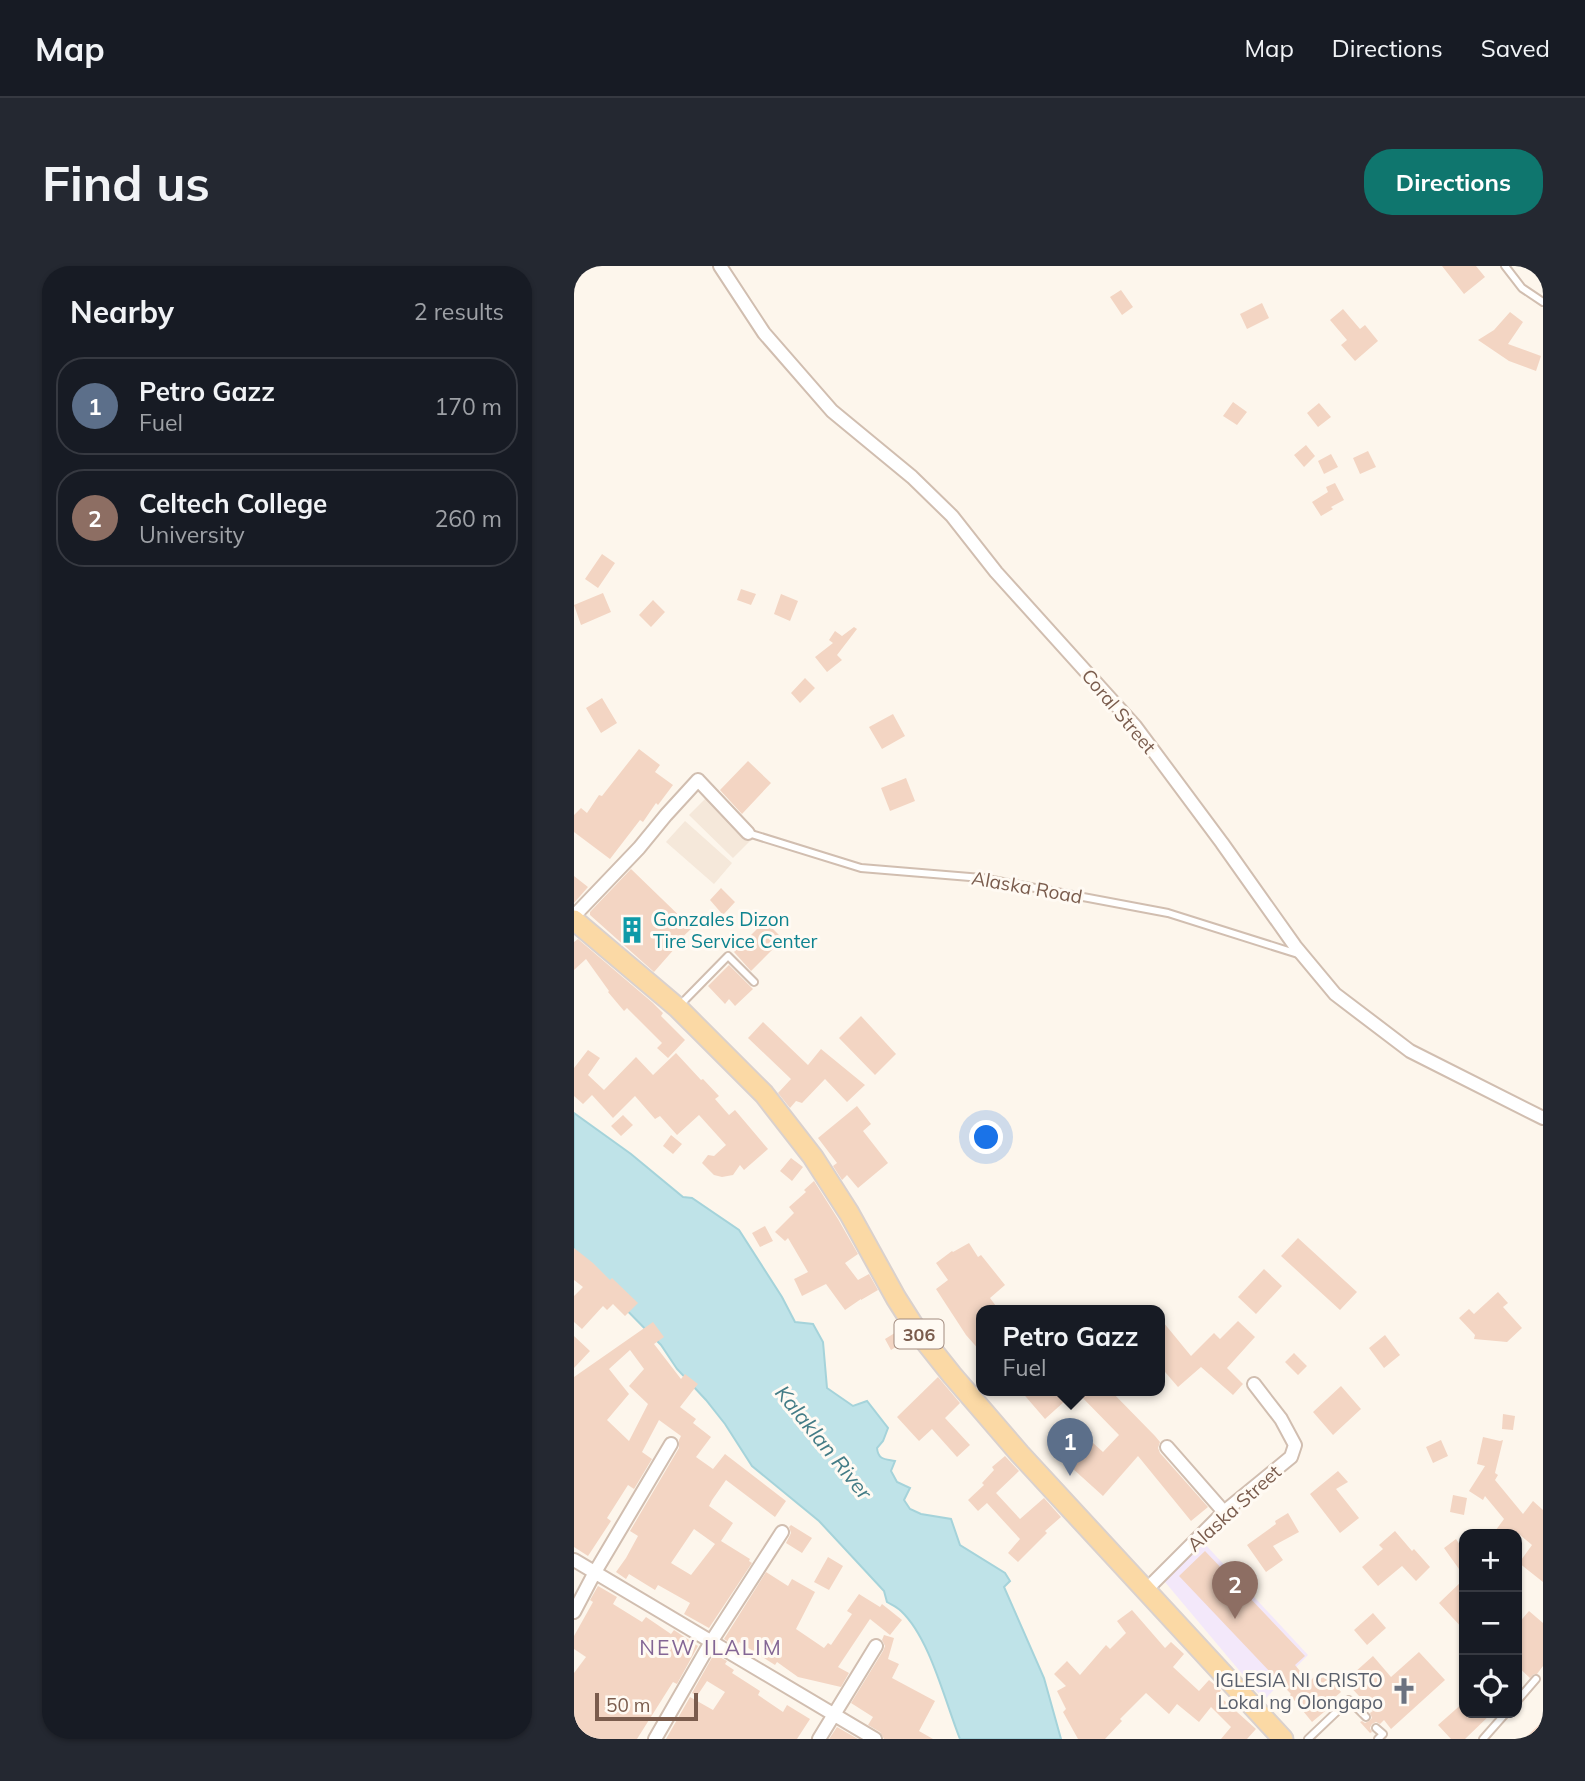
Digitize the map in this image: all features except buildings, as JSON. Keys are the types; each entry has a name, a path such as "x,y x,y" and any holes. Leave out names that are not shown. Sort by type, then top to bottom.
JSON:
{"main road":[{"name":"306","path":"576,924 678,1008 764,1094 813,1157 849,1213 917,1331 1020,1454 1273,1736"}],"street":[{"name":"Coral Street","path":"720,266 764,333 832,411 912,477 952,516 996,572 1135,726 1303,956 1335,994 1410,1051 1543,1118"},
{"path":"576,924 698,780 748,833"},
{"name":"Alaska Street","path":"1145,1591 1224,1512 1291,1457 1296,1445 1281,1419 1254,1384"},
{"path":"574,1612 671,1444"},
{"path":"1167,1447 1224,1512"},
{"path":"655,1739 711,1642 782,1532"},
{"path":"574,1560 875,1739"},
{"path":"819,1739 876,1646"}],"lane":[{"path":"1505,266 1522,288 1543,302"},
{"name":"Alaska Road","path":"748,833 861,868 982,878 1168,913 1303,956"},
{"path":"678,1008 728,956 754,982"},
{"path":"1522,1695 1536,1679"},
{"path":"1308,1739 1349,1700 1366,1717"},
{"path":"1483,1739 1502,1718"},
{"path":"1376,1728 1383,1734 1378,1739"}],"shaded area":[{"path":"706,798 750,841 733,858 689,815"},
{"path":"685,821 732,863 714,884 666,842"},
{"path":"1203,1542 1308,1655 1264,1700 1165,1582"}],"water":[{"name":"Kalaklan River","path":"574,1113 631,1154 683,1197 692,1198 739,1230 795,1322 813,1324 823,1342 827,1388 853,1406 867,1401 888,1428 877,1448 878,1452 883,1458 895,1461 891,1471 897,1482 910,1488 904,1500 910,1509 921,1514 951,1519 960,1545 1005,1573 1010,1581 1004,1587 1044,1678 1061,1739 960,1739 936,1671 911,1623 887,1602 884,1591 819,1521 752,1466 725,1424 677,1369 661,1345 606,1289 574,1266"}],"place":[{"name":"Gonzales Dizon Tire Service Center","path":"632,930"},
{"name":"Petro Gazz","path":"1070,1476"},
{"name":"Celtech College","path":"1235,1619"},
{"name":"IGLESIA NI CRISTO Lokal ng Olongapo","path":"1404,1691"}],"district":[{"name":"NEW ILALIM","path":"711,1647"}]}
